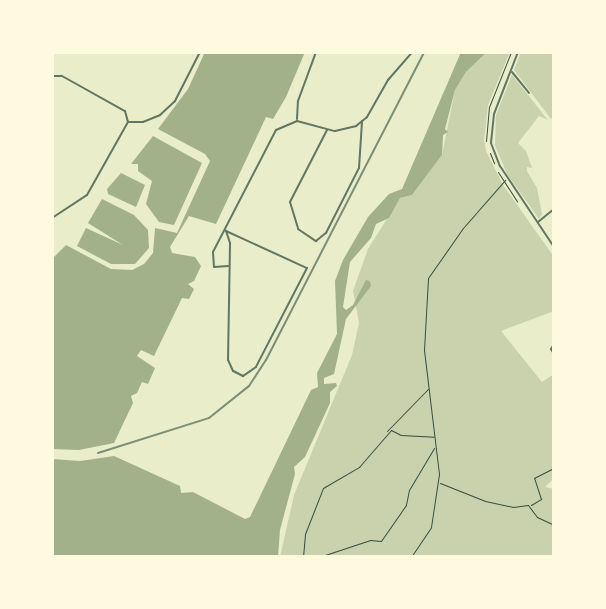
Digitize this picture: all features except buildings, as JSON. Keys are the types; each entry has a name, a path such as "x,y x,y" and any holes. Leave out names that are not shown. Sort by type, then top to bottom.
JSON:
{"street":[{"path":"128,122 147,121 169,108 200,52"},
{"path":"297,121 298,101 316,52"},
{"path":"229,266 219,268 211,261 220,236 226,231 274,133 283,124 297,121 346,130 362,121 388,80 412,52"},
{"path":"518,52 494,114 491,134 495,155 507,178 554,247"},
{"path":"511,71 529,93"},
{"path":"52,76 62,76 125,111 128,122 87,195 52,218"},
{"path":"328,129 290,202 298,229 316,241 326,233 359,168 362,121"},
{"path":"537,223 554,209"},
{"path":"226,231 307,268 256,367 243,376 233,371 228,360 229,266 226,231"},
{"path":"554,344 551,349 554,354"}],"path":[{"path":"511,52 489,107 485,129 490,155 517,201"},
{"path":"411,557 431,527 438,482 436,437 423,341 428,278 463,228 507,178"},
{"path":"303,557 305,534 323,488 359,467 428,389"},
{"path":"386,433 391,430 401,435 436,437"},
{"path":"319,557 361,546 370,540 381,541 400,516 409,490 436,446"},
{"path":"438,482 485,501 513,507 541,499 534,478 554,468"},
{"path":"528,505 537,517 554,525 554,535"}],"shaded area":[{"path":"205,52 305,52 273,119 266,117 216,224 189,216 170,247 172,253 195,257 201,266 194,281 188,284 194,289 189,299 182,298 154,356 141,350 137,356 155,368 148,384 142,382 137,393 131,396 133,403 114,443 79,450 52,449 52,259 66,245 111,269 132,270 144,264 153,253 155,228 177,233 210,161 205,154 158,129 188,89"},
{"path":"461,52 487,52 466,72 455,90 445,129 448,132 443,135 442,155 412,195 400,198 389,218 376,224 371,238 350,262 343,307 346,310 353,305 366,280 370,281 371,286 346,319 334,374 324,378 324,384 336,383 337,386 330,392 330,403 305,457 294,467 295,474 280,530 278,557 52,557 52,459 80,461 114,456 180,486 181,493 193,492 245,519 250,517 311,390 318,387 317,373 337,334 335,281 343,260 368,217 389,194 402,189"},
{"path":"487,52 510,52 488,105 484,140 486,151 503,185 554,257 554,311 501,331 542,382 554,374 554,478 545,487 554,489 554,557 280,557 294,495 352,355 359,323 353,291 368,249 400,198 412,195 442,155 455,90 466,72"},
{"path":"521,52 554,52 554,115 551,119 514,70"},
{"path":"512,75 548,120 539,116 518,143 526,151 532,168 527,167 527,171 537,188 542,214 539,219 507,174 495,145 496,115"},
{"path":"153,136 202,163 174,225 159,222 146,204 152,181 138,171 138,164 131,164"},
{"path":"121,173 145,185 136,207 108,194 107,189"},
{"path":"102,199 134,215 148,230 149,248 135,264 111,264 77,246 86,228 123,245 88,223"}],"railway":[{"path":"98,453 209,418 249,386 266,360 424,52"}]}
